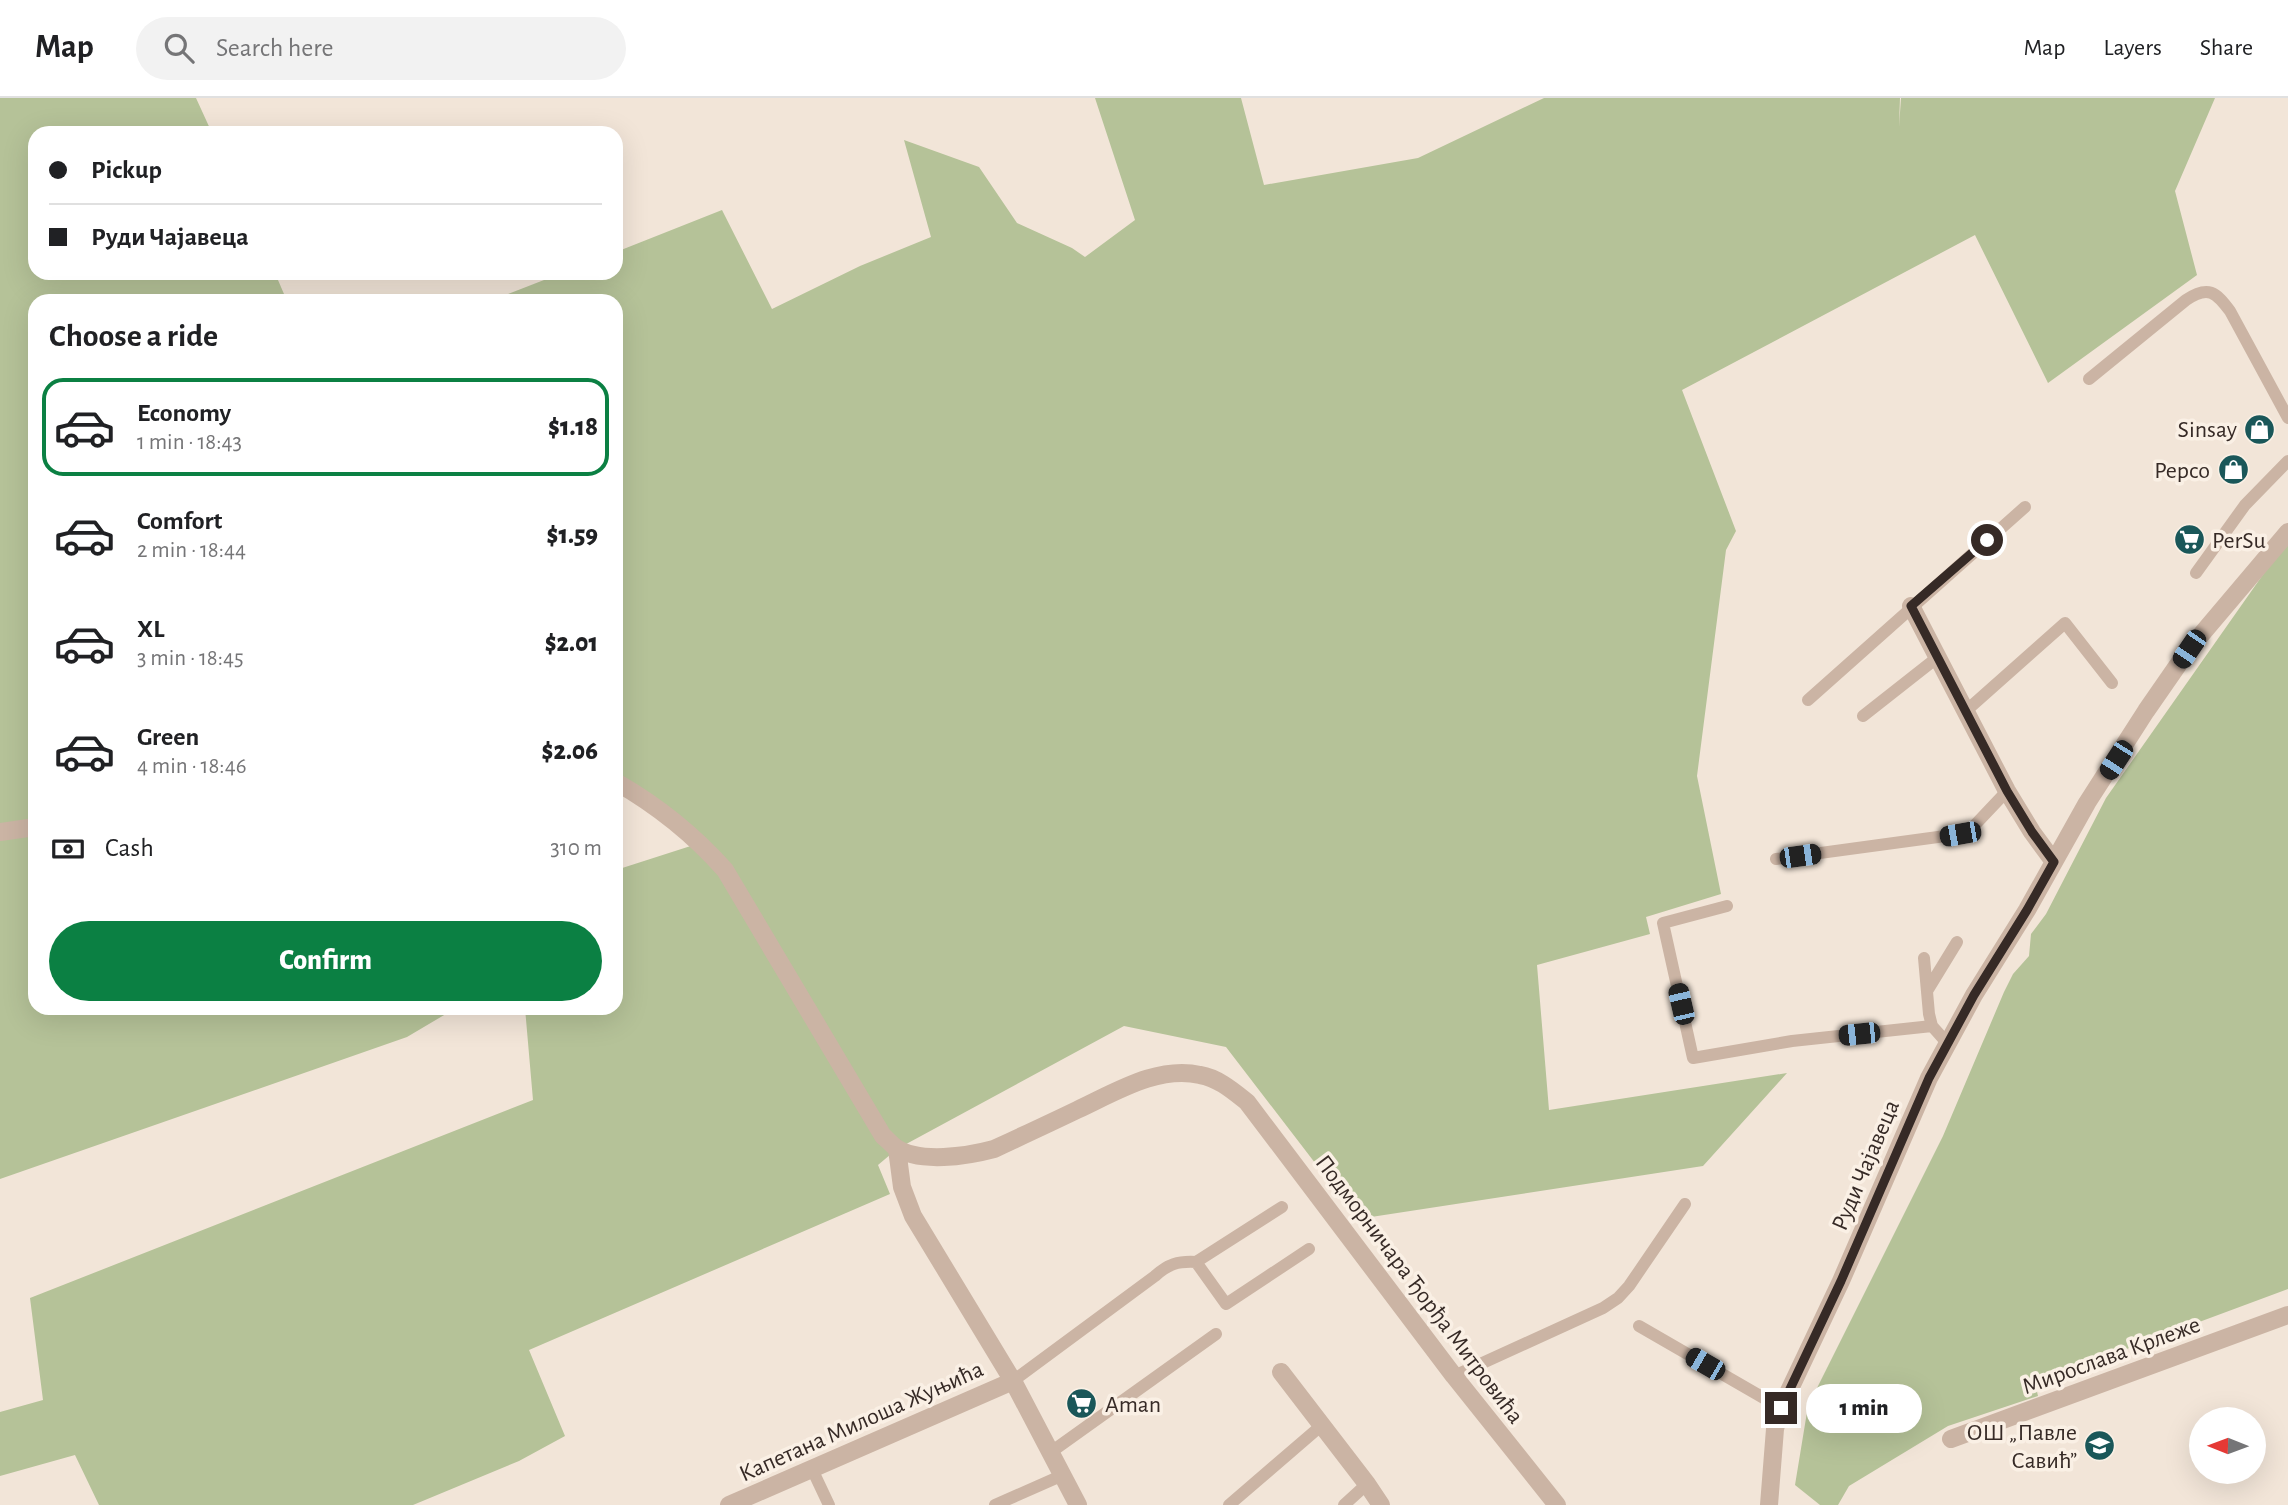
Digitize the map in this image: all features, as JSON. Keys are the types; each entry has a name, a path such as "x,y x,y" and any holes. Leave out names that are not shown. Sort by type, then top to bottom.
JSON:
{"street":[{"name":"Руди Чајавеца","path":"1769,1505 1775,1429 1781,1408 1841,1281 1910,1120 1974,995 2027,910 2087,803 2189,649 2288,532"},
{"path":"1911,606 2007,791 2054,862"},
{"path":"623,786 658,808 700,843 725,870 883,1136 897,1149"},
{"path":"0,832 28,828"},
{"name":"Подморничара Ђорђа Митровића","path":"897,1149 916,1155 951,1157 994,1149 1132,1085 1164,1074 1200,1074 1230,1089 1247,1102 1454,1376 1557,1505"},
{"name":"Капетана Милоша Жуњића","path":"897,1149 902,1187 913,1216 1013,1381 1077,1505"},
{"name":"Мирослава Крлеже","path":"1951,1439 2288,1315"},
{"path":"1281,1372 1381,1505"},
{"name":"Капетана Милоша Жуњића","path":"729,1505 1013,1381"}],"lane":[{"path":"2089,379 2186,300 2197,293 2207,291 2220,297 2230,311 2288,418"},
{"path":"2196,573 2245,505 2288,461"},
{"path":"1808,700 2025,507"},
{"path":"1967,710 2065,623 2112,683"},
{"path":"1863,716 1938,657"},
{"path":"1776,859 1960,834 1972,828 2007,791"},
{"path":"1727,906 1663,923 1693,1058 1791,1041 1932,1026"},
{"path":"1927,992 1958,942"},
{"path":"1924,958 1932,1026 1948,1044"},
{"path":"1454,1376 1602,1308 1618,1298 1685,1204"},
{"path":"1013,1381 1166,1266 1196,1262 1282,1207"},
{"path":"1196,1262 1226,1304 1309,1249"},
{"path":"1639,1326 1781,1408"},
{"path":"1051,1452 1216,1334"},
{"path":"1229,1505 1322,1425"},
{"path":"813,1469 829,1505"},
{"path":"995,1505 1063,1475"},
{"path":"1344,1505 1367,1485"}],"green space":[{"path":"0,98 196,98 209,126 28,126 28,280 278,280 284,294 28,294 28,1015 444,1015 407,1037 0,1179"},
{"path":"1095,98 1241,98 1264,185 1418,158 1544,98 1900,98 1899,127 1901,98 2215,98 2175,191 2197,275 2048,383 1975,235 1682,390 1736,531 1726,550 1697,776 1721,894 1646,917 1650,934 1537,965 1549,1110 1787,1073 1703,1166 1358,1219 1226,1047 1124,1026 897,1149 878,1165 890,1194 529,1350 565,1436 519,1461 413,1505 99,1505 75,1455 0,1476 0,1412 43,1400 30,1298 533,1100 526,1015 623,1015 623,868 700,843 623,787 623,294 508,294 544,280 623,280 623,249 722,210 772,309 860,266 931,237 904,140 979,167 1017,223 1072,248 1085,257 1135,220"},
{"path":"2288,539 2288,1289 2035,1383 2038,1396 1948,1426 1849,1486 1838,1505 1820,1505 1795,1485 1808,1406 1943,1136 2004,992 2013,974 2029,956 2031,934 2046,914 2106,798"}],"place":[{"name":"Sinsay","path":"2260,429"},
{"name":"Pepco","path":"2233,470"},
{"name":"PerSu","path":"2189,540"},
{"name":"Aman","path":"1082,1404"},
{"name":"ОШ „Павле Савић”","path":"2100,1446"}],"route":[{"path":"1781,1408 1841,1281 1929,1078 1974,995 2054,862 2007,791 1911,606 1987,540"}]}
